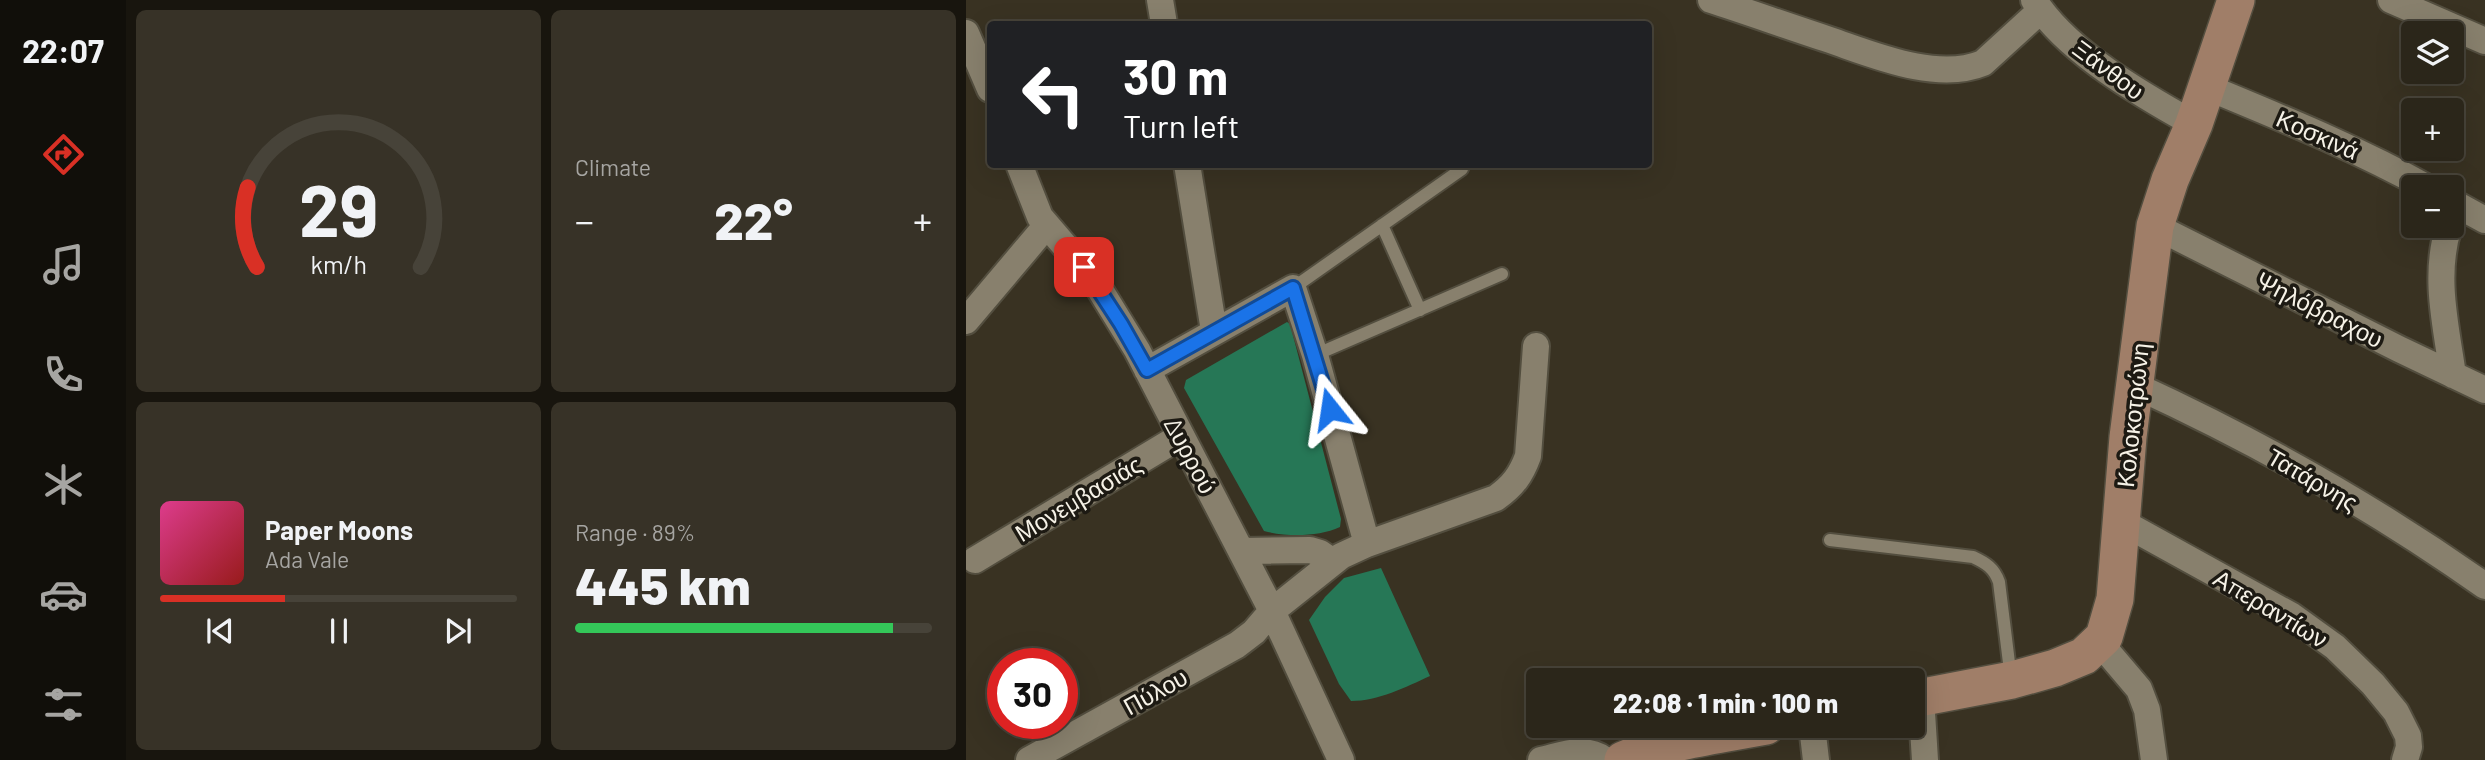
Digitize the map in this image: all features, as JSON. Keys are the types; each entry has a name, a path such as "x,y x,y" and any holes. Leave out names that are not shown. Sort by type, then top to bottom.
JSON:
{"street":[{"path":"1160,0 1164,21"},
{"path":"1711,0 1882,57 1941,69 1974,67 1983,63 2004,46 2037,5"},
{"name":"Κολοκοτρώνη","path":"2100,643 2108,629 2115,599 2134,385 2155,226 2170,180 2194,124 2236,0"},
{"path":"2391,0 2485,41"},
{"name":"Ξάνθου","path":"2037,5 2070,39 2115,76 2194,124"},
{"path":"966,33 987,82"},
{"name":"Κοσκινά","path":"2207,87 2307,128 2404,175"},
{"name":"Δυρρού","path":"1021,168 1040,217 1094,280 1147,370 1272,611 1341,760"},
{"path":"1188,168 1214,331"},
{"path":"2464,215 2485,220"},
{"path":"966,321 1046,226"},
{"name":"Ψηλόβραχου","path":"2155,226 2485,390"},
{"path":"2444,238 2441,283 2453,375"},
{"path":"1147,370 1293,288 1315,355 1367,544"},
{"name":"Πύλου","path":"1029,760 1229,650 1254,632 1272,611 1333,562 1367,544 1496,498 1510,488 1522,473 1528,456 1536,346"},
{"name":"Τατάρνης","path":"2134,385 2198,414 2308,473 2485,586"},
{"name":"Μονεμβασιάς","path":"975,560 1181,436"},
{"name":"Απεραντίων","path":"2120,521 2292,616 2329,641 2373,684 2396,712 2408,736 2409,747 2404,760"},
{"path":"1242,551 1310,550 1333,562"},
{"path":"1925,696 2012,680 2071,662 2084,656 2100,643 2132,679 2145,701 2154,760"},
{"path":"1623,760 1641,753 1681,752 1727,738"},
{"path":"1813,738 1816,760"},
{"path":"1922,738 1925,760"},
{"path":"1541,760 1580,751 1598,755 1605,760"}],"lane":[{"path":"1293,288 1462,169"},
{"path":"1381,225 1420,310"},
{"path":"1315,355 1502,274"},
{"path":"1830,540 1973,557 1986,563 1996,571 1999,582 2012,680"}],"green space":[{"path":"1287,322 1290,324 1341,519 1340,527 1312,534 1292,535 1264,531 1184,388 1186,380"},
{"path":"1381,568 1430,676 1382,696 1351,701 1339,684 1309,620 1325,597 1344,578"}],"route":[{"path":"1084,267 1147,370 1293,288 1330,409"}]}
